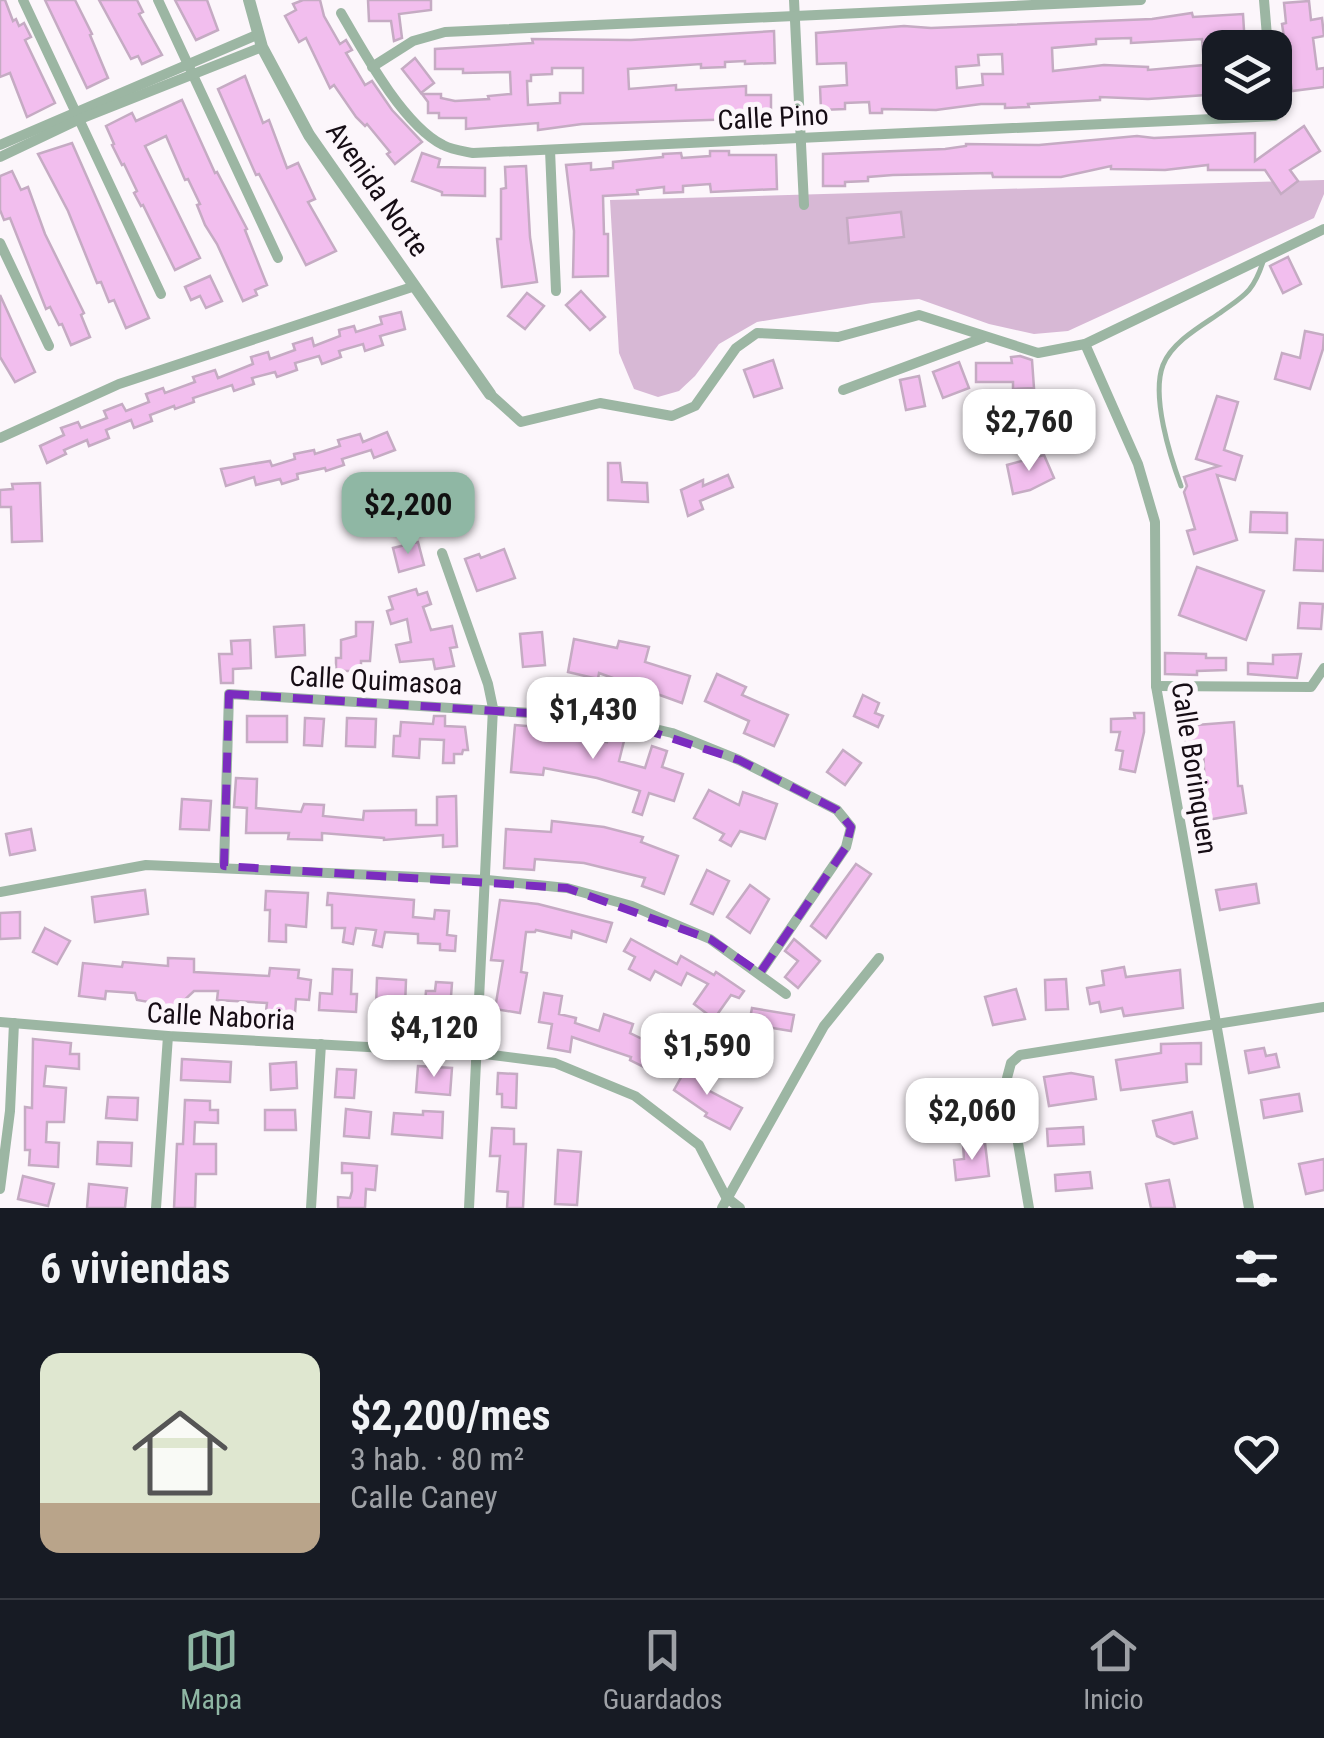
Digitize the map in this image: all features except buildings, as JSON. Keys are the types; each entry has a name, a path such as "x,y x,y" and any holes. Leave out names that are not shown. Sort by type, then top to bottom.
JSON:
{"street":[{"path":"23,0 161,294"},
{"path":"158,0 278,258"},
{"name":"Avenida Norte","path":"249,0 261,41 309,134 490,394"},
{"path":"794,0 804,205"},
{"path":"372,67 413,42 445,32 1141,0"},
{"path":"1264,0 1266,30"},
{"name":"Calle Pino","path":"341,13 372,67 426,134 446,147 474,153 1202,120"},
{"path":"0,145 261,41"},
{"path":"0,157 78,115"},
{"path":"550,150 556,291"},
{"path":"490,394 521,422 600,403 672,416 696,406 736,348 757,333 838,337 918,316 1038,353 1085,344 1324,229"},
{"path":"0,243 48,346"},
{"path":"0,438 119,384 415,286"},
{"path":"843,390 984,338"},
{"name":"Calle Borinquen","path":"1085,344 1138,464 1156,522 1156,686 1249,1208"},
{"path":"442,553 493,708 469,1208"},
{"path":"1156,686 1310,687 1324,668"},
{"name":"Calle Quimasoa","path":"224,866 229,694 609,718 672,734 740,760 837,810 851,827 846,848 760,973"},
{"path":"0,892 146,865 486,880 567,888 632,906 710,940 786,994"},
{"path":"724,1202 824,1026 879,958"},
{"path":"1029,1208 1007,1078 1010,1063 1020,1055 1324,1008"},
{"name":"Calle Naboria","path":"0,1022 168,1036 477,1053 555,1063 635,1096 698,1145 724,1202 740,1208"},
{"path":"0,1188 10,1111 14,1024"},
{"path":"156,1208 168,1036"},
{"path":"311,1208 321,1044"}],"lane":[{"path":"1181,486 1168,452 1160,387 1164,364 1185,337 1254,289 1264,258"}],"highlighted area":[{"path":"229,694 609,718 739,760 837,810 851,827 846,847 760,973 710,939 567,888 224,866"}],"shaded area":[{"path":"1324,180 1324,194 1314,218 1068,331 1034,334 989,324 919,299 872,303 757,322 719,344 679,391 658,397 634,389 619,353 610,200"}]}
